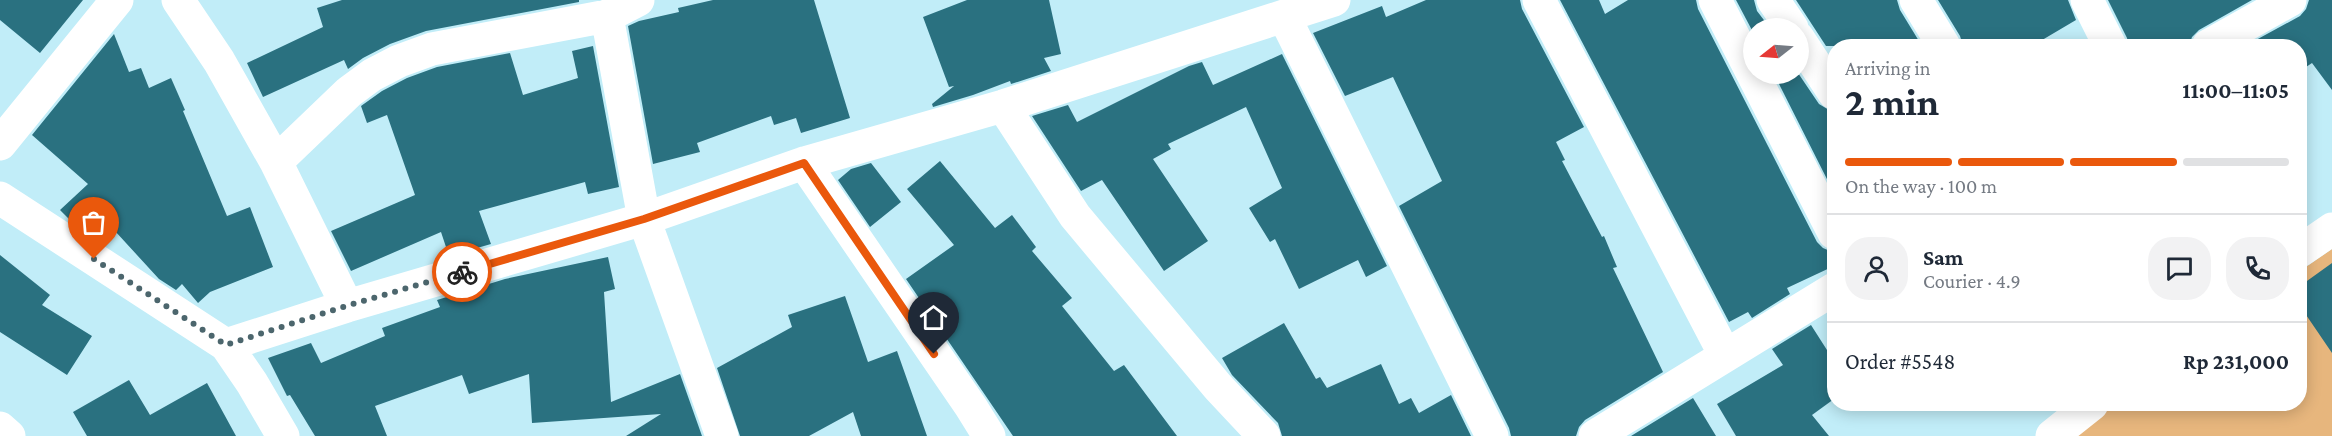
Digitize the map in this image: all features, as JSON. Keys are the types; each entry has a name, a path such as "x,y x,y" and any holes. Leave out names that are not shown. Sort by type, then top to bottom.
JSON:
{"street":[{"path":"0,144 117,0"},
{"path":"178,0 219,61 276,162 346,306"},
{"path":"276,162 349,92 372,75 399,61 432,49 607,16 638,0"},
{"path":"226,345 346,306 644,219 804,163 1003,106 1334,0"},
{"path":"1539,0 1725,355"},
{"path":"1715,0 1827,219"},
{"path":"1773,0 1785,18"},
{"path":"1916,0 1940,39"},
{"path":"2087,0 2106,39"},
{"path":"2220,39 2290,0"},
{"path":"607,16 644,219 722,436"},
{"path":"1284,16 1492,436"},
{"path":"1809,55 1827,82"},
{"path":"1003,106 1075,216 1211,378 1264,436"},
{"path":"804,163 989,436"},
{"path":"0,198 226,345 252,383 283,436"},
{"path":"2307,246 2332,228"},
{"path":"1595,436 1827,293"},
{"path":"2052,436 2083,411"},
{"path":"0,428 9,436"}],"shaded area":[{"path":"2332,249 2332,436 2046,436 2085,411 2307,411 2307,266"}],"building":[{"path":"0,0 83,0 40,53 0,20"},
{"path":"342,0 579,0 579,2 426,31 390,44 348,69 344,60 263,97 247,63 323,27 317,8"},
{"path":"713,0 814,0 850,118 801,133 796,118 774,125 771,116 697,143 700,152 653,164 628,26 639,21 679,12 678,8"},
{"path":"967,0 1049,0 1061,54 1044,58 1051,71 1011,84 1010,81 933,107 932,104 954,86 949,87 923,17"},
{"path":"1426,0 1520,0 1522,9 1584,127 1556,142 1565,160 1562,161 1602,237 1604,236 1617,267 1613,268 1663,372 1585,420 1576,436 1511,436 1399,206 1442,181 1393,77 1345,96 1313,33 1382,6 1386,17"},
{"path":"1560,0 1599,0 1605,14 1628,0 1696,0 1698,9 1817,242 1827,250 1827,269 1787,288 1790,294 1752,318 1748,312 1729,322"},
{"path":"1736,0 1754,0 1757,11 1762,18 1746,18"},
{"path":"1796,0 1897,0 1900,10 1918,39 1827,39 1827,46"},
{"path":"1938,0 2068,0 2076,20 2044,39 1961,39"},
{"path":"2108,0 2252,0 2199,30 2191,39 2127,38"},
{"path":"2309,0 2332,0 2332,90 2312,63 2307,66 2307,39 2258,39 2300,16"},
{"path":"114,34 129,72 141,68 149,88 171,78 227,216 250,207 273,267 210,292 198,303 182,284 176,290 159,279 115,231 102,242 72,222 60,210 88,184 32,135"},
{"path":"593,46 619,187 588,194 585,182 479,211 491,244 449,256 441,232 351,271 331,231 415,195 387,115 367,123 361,106 382,91 407,78 437,67 510,53 523,95 578,78 572,51"},
{"path":"1282,54 1387,266 1366,277 1358,260 1299,289 1275,239 1270,242 1249,208 1282,188 1246,107 1168,144 1171,149 1153,159 1208,241 1164,271 1102,180 1081,191 1032,116 1068,105 1077,122 1189,66 1202,62 1213,85"},
{"path":"1779,84 1805,84 1819,104 1827,109 1827,179"},
{"path":"940,161 995,228 1012,215 1036,247 1032,251 1072,298 1062,306 1114,371 1124,365 1177,436 1013,436 906,279 954,245 907,189"},
{"path":"871,163 901,202 870,227 838,180 851,169"},
{"path":"0,255 50,295 42,305 92,336 67,375 0,332"},
{"path":"608,257 615,289 604,292 611,402 680,374 702,436 626,436 661,414 532,423 529,374 469,394 462,375 375,406 387,436 315,436 290,395 287,396 268,358 311,343 321,363 385,336 382,328 440,307 437,300 505,279"},
{"path":"2332,263 2332,353 2307,316 2307,281"},
{"path":"845,296 868,362 897,351 927,436 861,436 853,412 809,436 740,436 717,368 792,327 788,315"},
{"path":"1284,323 1316,379 1320,377 1327,388 1381,364 1399,404 1411,398 1419,413 1451,395 1471,436 1282,436 1278,423 1232,375 1222,358"},
{"path":"1811,325 1827,350 1827,404 1812,415 1829,436 1736,436 1717,404 1783,365 1772,349"},
{"path":"129,380 150,415 207,383 236,436 87,436 73,412"},
{"path":"1693,398 1716,436 1631,436"}],"way so far":[{"path":"94,259 226,345 462,272"}],"route":[{"path":"462,272 644,219 804,163 934,354"}]}
